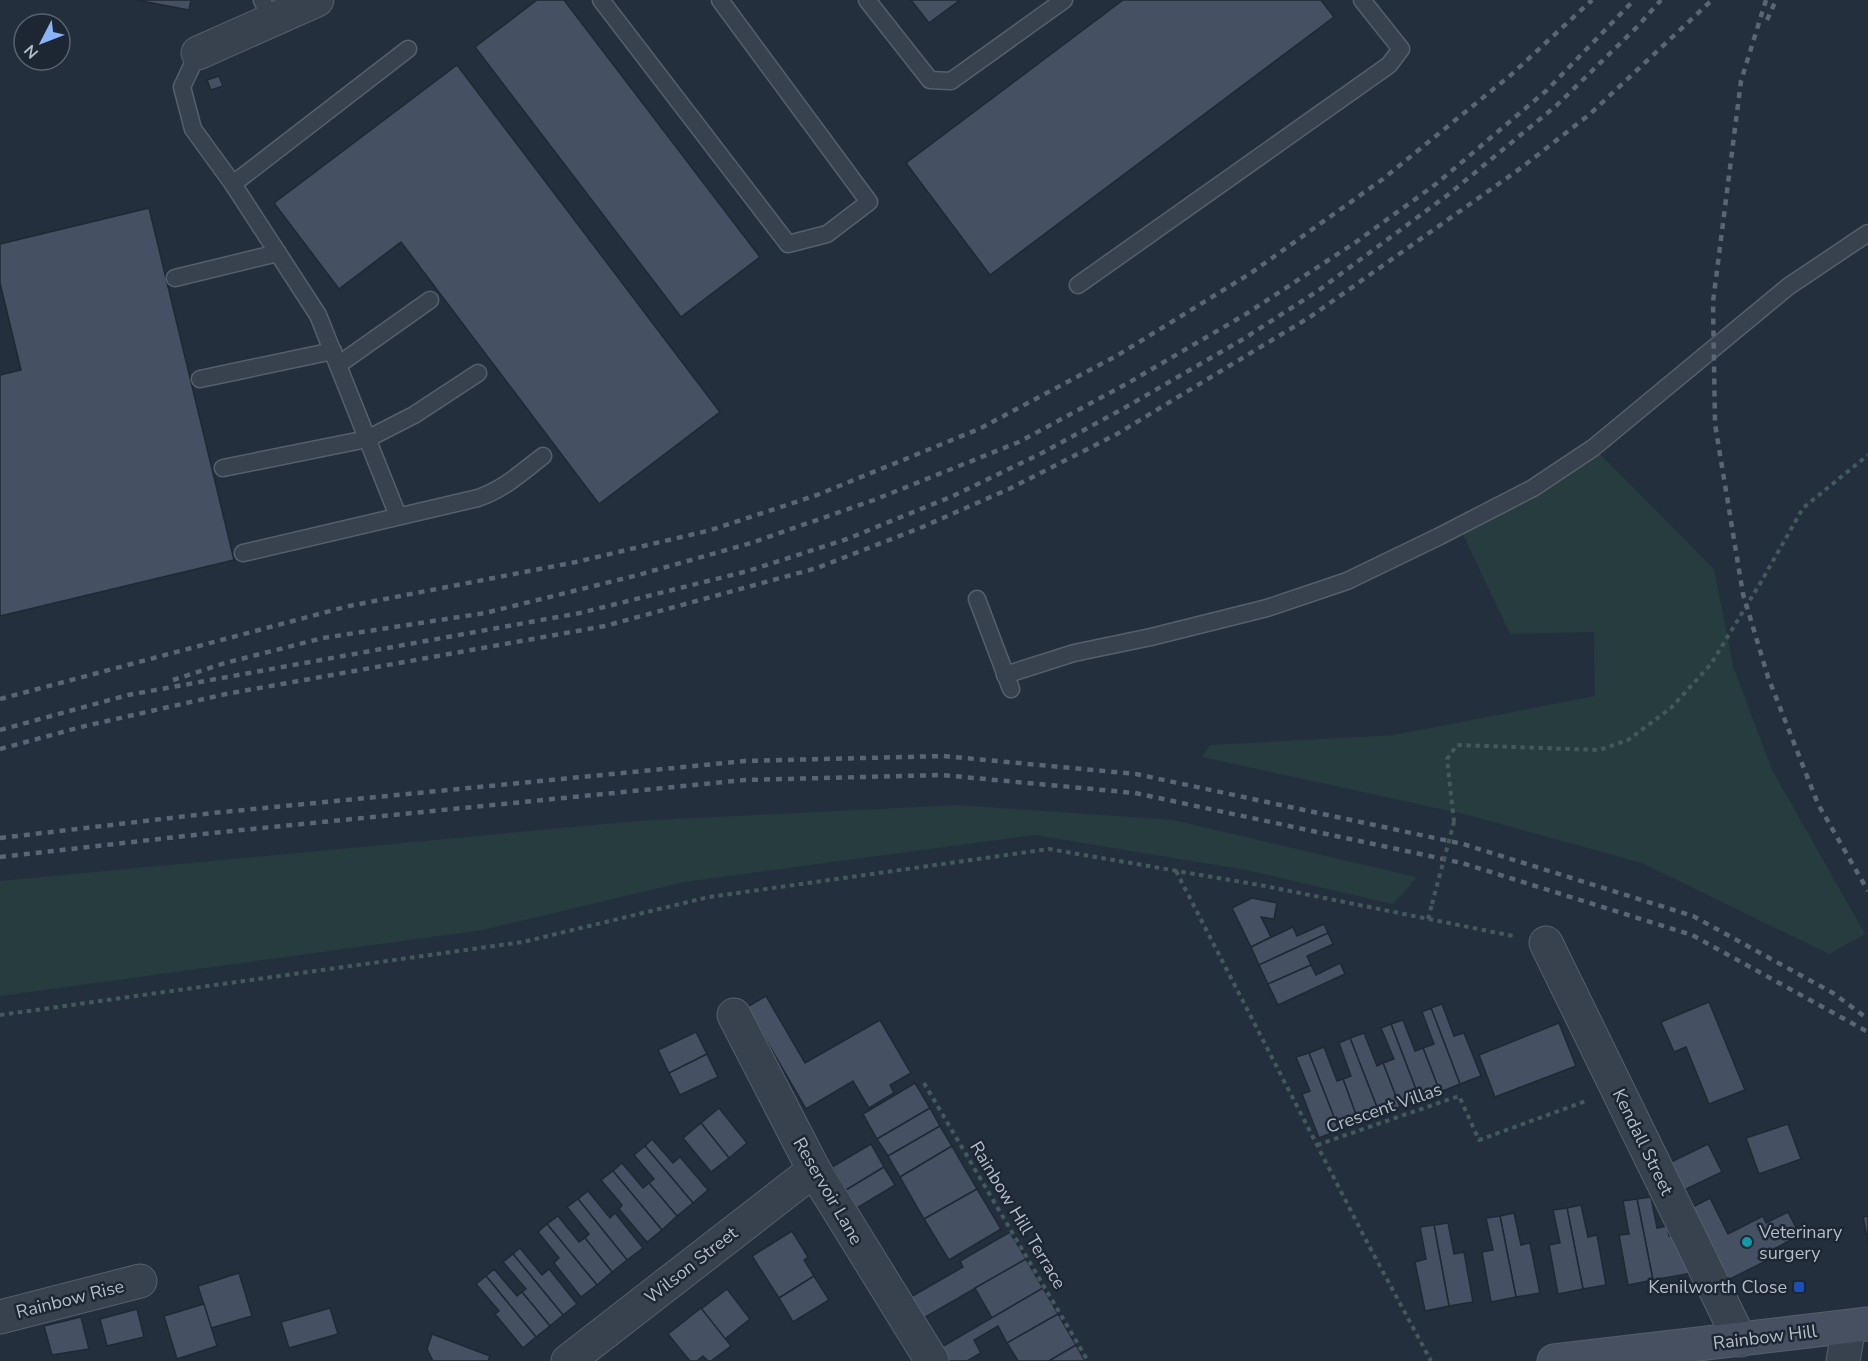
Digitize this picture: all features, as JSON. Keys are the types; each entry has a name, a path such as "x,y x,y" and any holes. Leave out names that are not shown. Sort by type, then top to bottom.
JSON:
{"main road":[{"name":"Rainbow Hill","path":"1554,1361 1859,1325"}],"street":[{"path":"198,53 266,10 317,0"},
{"name":"Kendall Street","path":"1546,943 1740,1340"},
{"name":"Reservoir Lane","path":"734,1015 814,1170 932,1361"},
{"name":"Wilson Street","path":"568,1361 814,1170"},
{"name":"Rainbow Rise","path":"0,1317 140,1281"},
{"path":"1843,1361 1859,1325"}],"lane":[{"path":"601,0 788,244 827,234 869,202 720,0"},
{"path":"867,0 930,80 951,81 1064,0"},
{"path":"1078,285 1389,65 1401,50 1362,0"},
{"path":"233,184 408,49"},
{"path":"198,53 182,87 193,129 233,184 318,315 399,516"},
{"path":"977,599 1008,682 1074,653 1152,637 1268,608 1347,581 1533,488 1593,448 1789,286 1868,233"},
{"path":"175,278 278,253"},
{"path":"200,379 335,358 429,300"},
{"path":"223,468 368,440 414,416 478,373"},
{"path":"243,553 491,494 543,456"}],"path":[{"path":"1428,919 1454,822 1448,759 1457,745 1599,750 1628,740 1671,708 1711,664 1803,508 1868,455"},
{"path":"0,1015 523,942 709,897 1049,849 1176,870 1546,943"},
{"path":"1176,870 1431,1361"},
{"name":"Rainbow Hill Terrace","path":"924,1083 1088,1361"},
{"name":"Crescent Villas","path":"1317,1145 1459,1096 1479,1140 1618,1090"}],"green space":[{"path":"1598,452 1714,569 1733,666 1772,770 1865,934 1829,954 1642,863 1468,815 1202,757 1210,745 1394,735 1595,696 1594,632 1510,634 1461,530"},
{"path":"957,805 1173,820 1416,877 1392,904 1246,870 1035,835 684,882 483,930 0,996 0,881 636,821"}],"building":[{"path":"136,0 191,0 189,10"},
{"path":"537,0 564,0 760,257 681,317 475,47"},
{"path":"911,0 960,0 929,23"},
{"path":"1123,0 1321,0 1334,17 990,275 906,163"},
{"path":"457,65 720,412 599,504 401,242 339,289 274,203"},
{"path":"219,76 223,86 211,90 207,80"},
{"path":"149,208 234,560 0,616 0,375 21,370 0,283 0,244"},
{"path":"1252,898 1277,903 1274,919 1261,917 1271,937 1251,947 1232,908"},
{"path":"1324,924 1328,933 1259,965 1251,947 1293,927 1297,936"},
{"path":"1328,933 1333,944 1307,956 1311,965 1268,984 1259,965"},
{"path":"1340,963 1345,974 1278,1005 1268,984 1311,965 1316,975"},
{"path":"766,996 805,1063 880,1020 911,1073 890,1085 894,1093 869,1108 853,1081 806,1109 747,1007"},
{"path":"1709,1002 1745,1090 1709,1104 1686,1047 1674,1052 1661,1022"},
{"path":"1442,1004 1454,1036 1464,1033 1481,1076 1460,1084 1431,1008"},
{"path":"1431,1008 1460,1084 1440,1092 1423,1048 1434,1044 1422,1012"},
{"path":"1403,1020 1415,1051 1423,1048 1440,1092 1420,1100 1391,1024"},
{"path":"1559,1023 1576,1066 1495,1097 1479,1055"},
{"path":"1391,1024 1420,1100 1400,1107 1383,1063 1394,1059 1381,1028"},
{"path":"696,1032 707,1054 669,1073 658,1050"},
{"path":"1364,1033 1377,1066 1383,1063 1400,1107 1380,1115 1350,1038"},
{"path":"1350,1038 1380,1115 1359,1123 1343,1079 1351,1076 1339,1043"},
{"path":"1324,1047 1337,1081 1343,1079 1359,1123 1339,1130 1309,1053"},
{"path":"1309,1053 1339,1130 1319,1138 1302,1094 1310,1091 1296,1057"},
{"path":"707,1054 718,1077 680,1095 669,1073"},
{"path":"915,1083 930,1108 877,1139 863,1114"},
{"path":"719,1108 747,1143 729,1158 701,1123"},
{"path":"930,1108 940,1126 888,1156 877,1139"},
{"path":"701,1123 729,1158 711,1172 683,1138"},
{"path":"1788,1124 1801,1159 1759,1174 1746,1138"},
{"path":"940,1126 952,1146 900,1177 888,1156"},
{"path":"652,1139 673,1163 680,1157 708,1190 693,1203 645,1146"},
{"path":"871,1144 884,1167 846,1190 832,1167"},
{"path":"1708,1144 1722,1172 1684,1190 1671,1162"},
{"path":"645,1146 693,1203 677,1216 649,1183 654,1179 634,1155"},
{"path":"952,1146 977,1189 924,1219 900,1177"},
{"path":"622,1163 643,1188 649,1183 677,1216 662,1230 613,1171"},
{"path":"884,1167 895,1185 857,1208 846,1190"},
{"path":"613,1171 662,1230 647,1242 619,1209 622,1205 601,1180"},
{"path":"977,1189 1001,1229 949,1260 924,1219"},
{"path":"588,1191 610,1218 615,1213 643,1248 627,1260 578,1199"},
{"path":"1651,1197 1657,1228 1667,1226 1669,1236 1678,1234 1698,1272 1653,1280 1637,1199"},
{"name":"Veterinary surgery","path":"1710,1198 1728,1234 1763,1216 1766,1223 1788,1212 1800,1235 1774,1249 1778,1255 1726,1281 1689,1209"},
{"path":"578,1199 627,1260 612,1272 585,1238 589,1234 567,1207"},
{"path":"1637,1199 1653,1280 1628,1285 1619,1235 1629,1234 1623,1201"},
{"path":"1581,1205 1588,1237 1597,1235 1606,1285 1583,1289 1567,1208"},
{"path":"1567,1208 1583,1289 1558,1294 1549,1245 1560,1243 1553,1210"},
{"path":"1514,1213 1521,1245 1530,1243 1540,1293 1516,1297 1500,1216"},
{"path":"558,1216 579,1242 585,1238 612,1272 597,1285 547,1224"},
{"path":"1500,1216 1516,1297 1491,1302 1482,1252 1493,1250 1486,1218"},
{"path":"1868,1216 1868,1243 1863,1217"},
{"path":"1448,1223 1454,1254 1464,1252 1473,1302 1449,1306 1434,1225"},
{"path":"547,1224 597,1285 581,1297 554,1263 559,1258 538,1232"},
{"path":"1434,1225 1449,1306 1425,1311 1415,1262 1426,1259 1420,1227"},
{"path":"792,1231 808,1257 804,1260 814,1276 779,1298 752,1256"},
{"path":"1010,1232 1026,1259 915,1323 902,1302 963,1267 960,1261"},
{"path":"520,1248 542,1275 549,1269 577,1304 563,1315 513,1254"},
{"path":"513,1254 563,1315 550,1326 522,1292 526,1289 503,1262"},
{"path":"1026,1259 1043,1288 992,1318 975,1288"},
{"path":"494,1269 517,1296 522,1292 550,1326 536,1337 486,1276"},
{"path":"239,1273 252,1316 211,1328 198,1286"},
{"path":"486,1276 536,1337 523,1348 495,1314 499,1311 476,1284"},
{"path":"814,1276 829,1300 793,1322 779,1298"},
{"path":"1043,1288 1058,1314 1007,1343 998,1326 974,1340 981,1353 967,1361 939,1361 933,1352"},
{"path":"727,1289 750,1319 725,1339 701,1309"},
{"path":"204,1304 217,1346 177,1359 164,1316"},
{"path":"330,1308 338,1334 289,1348 281,1322"},
{"path":"701,1308 731,1346 711,1361 703,1356 697,1361 690,1361 668,1334"},
{"path":"137,1309 144,1337 107,1346 100,1319"},
{"path":"1058,1314 1076,1345 1049,1361 1018,1361 1007,1343"},
{"path":"81,1317 89,1349 52,1355 44,1326"},
{"path":"432,1334 490,1356 488,1361 433,1361 427,1349"},
{"path":"1076,1345 1085,1361 1049,1361"}],"railway":[{"path":"0,699 349,606 576,562 711,530 817,495 979,429 1118,355 1251,273 1383,179 1512,74 1592,0"},
{"path":"173,680 225,663 323,638 485,613 638,575 751,543 874,500 1019,442 1128,383 1246,314 1356,242 1436,184 1547,90 1634,0"},
{"path":"0,730 128,695 580,613 748,571 847,539 953,496 1042,453 1126,407 1245,338 1319,290 1449,194 1557,105 1638,26 1661,0"},
{"path":"0,749 85,726 226,694 605,626 817,568 920,528 1009,489 1117,434 1310,317 1521,168 1590,114 1712,0"},
{"path":"1766,0 1741,81 1713,302 1715,424 1743,594 1768,677 1818,804 1868,891"},
{"path":"1767,20 1776,0"},
{"path":"0,838 213,813 745,761 943,756 1136,774 1463,844 1693,916 1833,993 1868,1019"},
{"path":"0,857 212,833 744,780 942,775 1135,793 1462,863 1692,935 1868,1032"}],"place":[{"name":"Veterinary surgery","path":"1747,1242"},
{"name":"Kenilworth Close","path":"1799,1287"}]}
